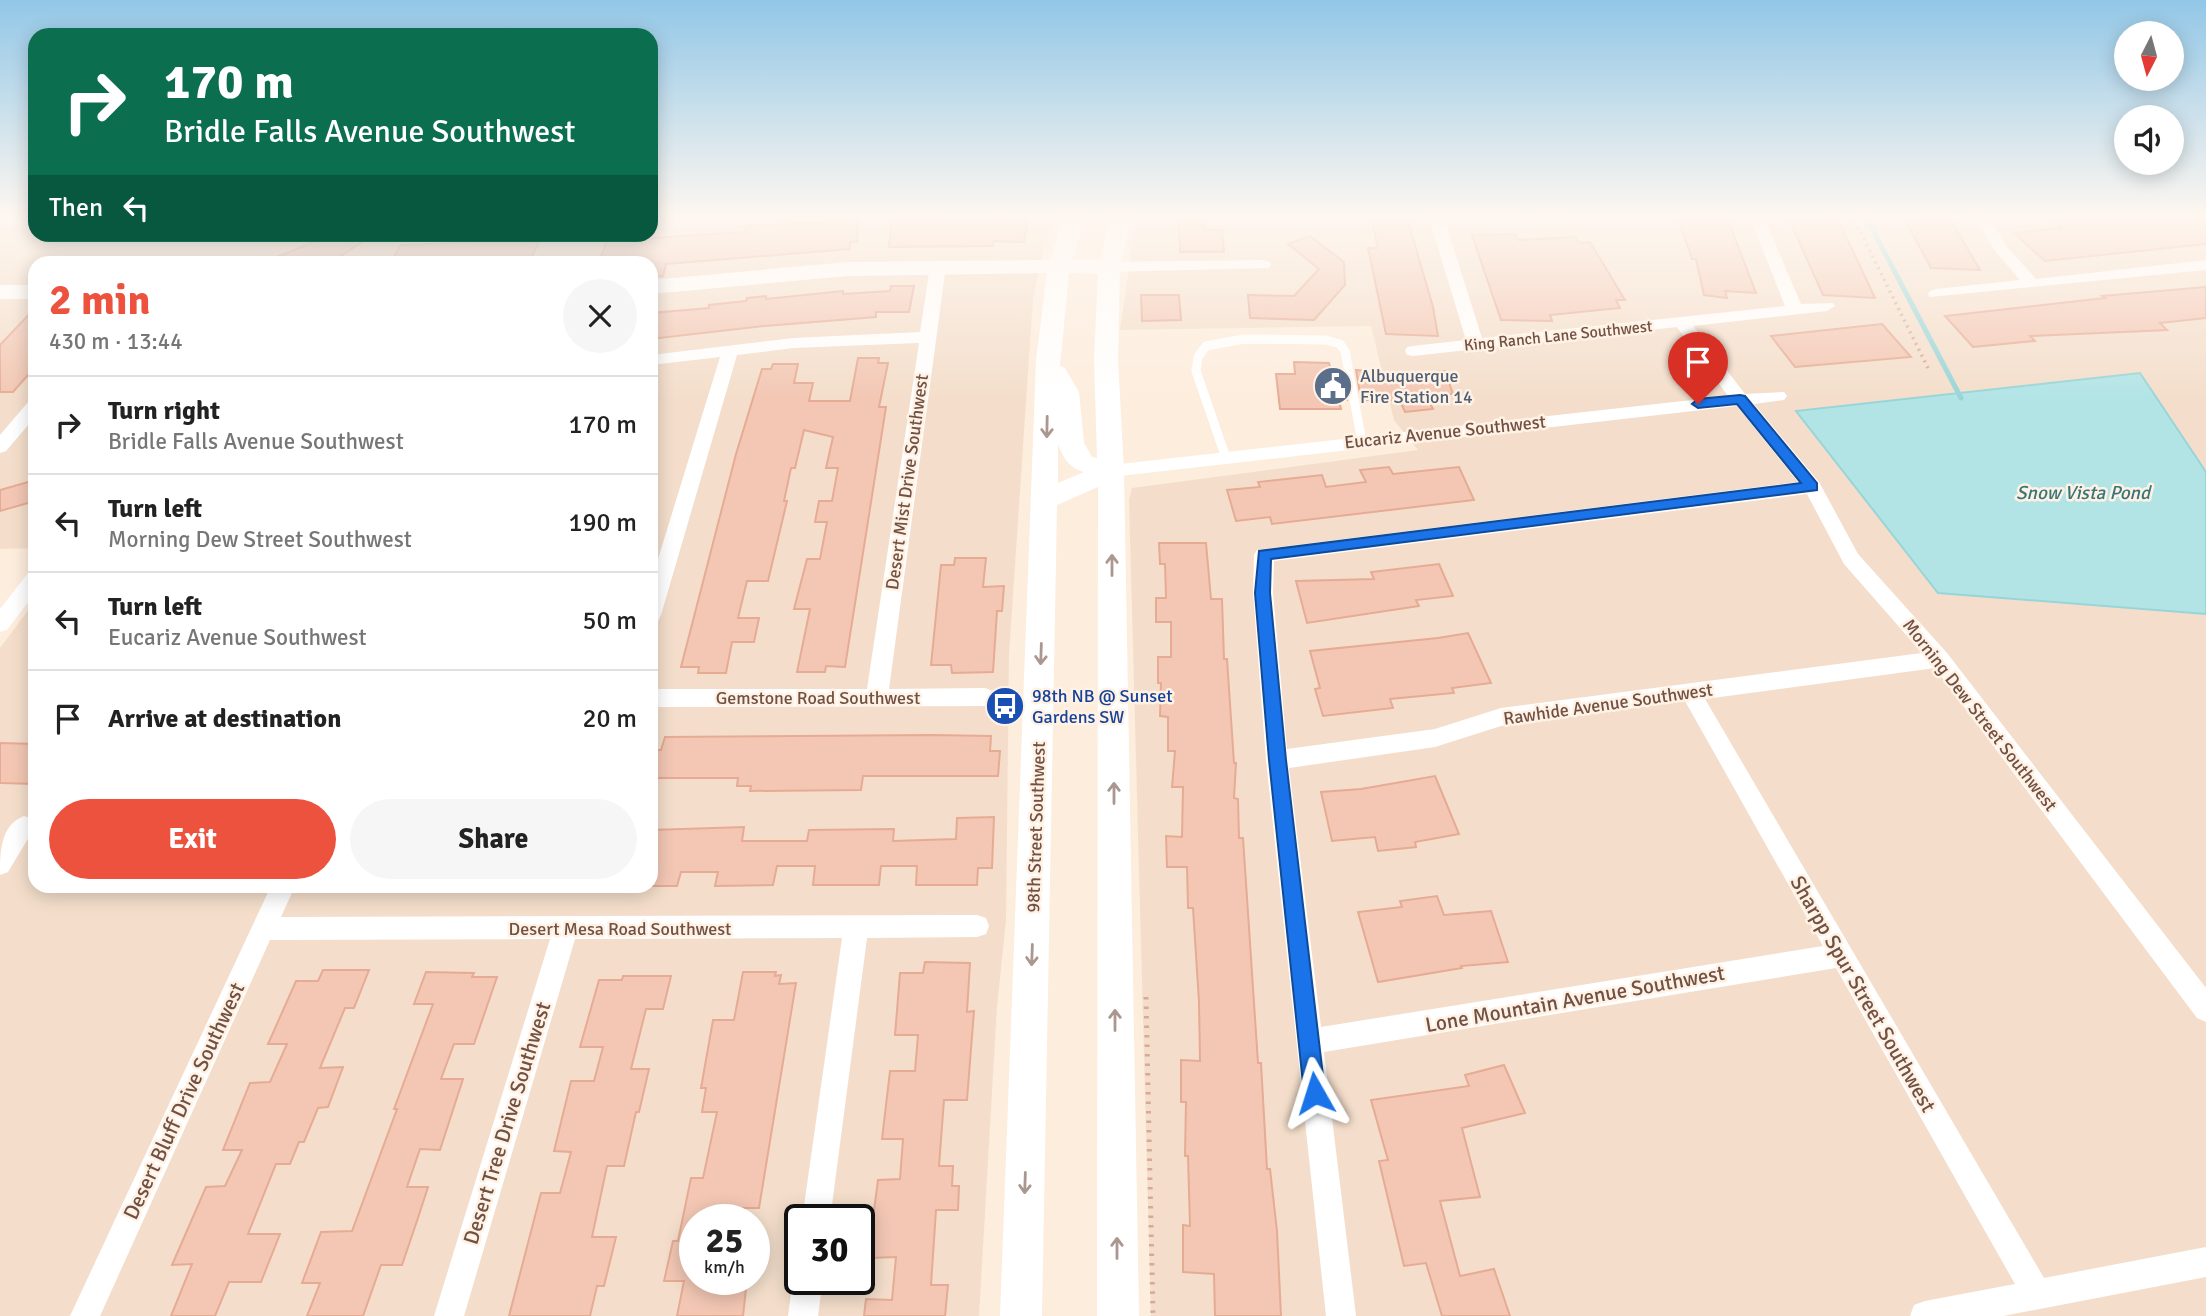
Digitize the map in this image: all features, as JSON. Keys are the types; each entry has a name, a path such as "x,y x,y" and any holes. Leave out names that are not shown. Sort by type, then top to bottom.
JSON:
{"main road":[{"path":"658,286 753,276"},
{"name":"98th Street Southwest","path":"1021,1316 1048,360 1058,276"},
{"path":"1109,276 1106,359 1111,471 1118,1316"},
{"path":"0,292 28,292"},
{"path":"1048,360 1067,392 1071,443 1075,454 1083,463 1111,471"},
{"path":"1046,499 1111,471"}],"street":[{"name":"Desert Mist Drive Southwest","path":"877,697 936,276"},
{"path":"1455,276 1476,344"},
{"path":"1781,276 1795,309"},
{"path":"2025,276 2031,283"},
{"path":"1936,294 2095,276"},
{"name":"King Ranch Lane Southwest","path":"1413,351 1827,306"},
{"name":"Morning Dew Street Southwest","path":"1681,321 1812,487 1851,559 1940,659 2206,1009"},
{"path":"658,359 793,343 928,337"},
{"path":"658,592 730,351"},
{"name":"Eucariz Avenue Southwest","path":"1111,471 1778,396"},
{"path":"0,447 28,413"},
{"path":"1341,1316 1277,760 1262,593 1264,555 1812,487"},
{"path":"0,624 28,587"},
{"name":"Rawhide Avenue Southwest","path":"1277,760 1435,738 1501,717 1940,659"},
{"name":"Sharpp Spur Street Southwest","path":"1691,693 2037,1294"},
{"name":"Gemstone Road Southwest","path":"658,698 985,697"},
{"path":"0,826 28,826"},
{"path":"0,864 28,827"},
{"name":"Desert Bluff Drive Southwest","path":"85,1316 280,893"},
{"name":"Desert Mesa Road Southwest","path":"263,929 977,926"},
{"path":"818,1204 856,928"},
{"name":"Desert Tree Drive Southwest","path":"449,1316 565,929"},
{"name":"Lone Mountain Avenue Southwest","path":"1309,1041 1369,1034 1840,955"},
{"path":"1925,1316 2206,1262"},
{"path":"803,1316 806,1295"}],"lane":[{"path":"1226,458 1196,370 1197,356 1208,344 1228,340 1326,340 1340,344 1345,351 1362,442"}],"path":[{"path":"1883,276 1928,368"}],"shaded area":[{"path":"0,276 28,276 28,548 0,549"},
{"path":"658,276 1038,276 1033,298 1009,654 1006,920 997,1006 979,1316 0,1316 0,648 28,610 28,893 658,893"},
{"path":"1128,276 2206,276 2206,1316 1151,1316 1129,500 1132,488 1418,450 1394,420 1371,326 1120,330"}],"water":[{"name":"Snow Vista Pond","path":"2140,373 2206,472 2206,614 1938,593 1796,411"}],"building":[{"path":"1312,276 1345,276 1345,285 1314,320 1250,318 1248,295 1294,296"},
{"path":"1374,276 1424,276 1438,336 1386,334"},
{"path":"1486,276 1611,276 1625,300 1616,300 1620,308 1550,315 1552,321 1501,320"},
{"path":"1700,276 1750,276 1756,293 1725,291 1727,298 1704,295"},
{"path":"1815,276 1865,276 1875,298 1823,295"},
{"path":"891,286 914,286 909,312 876,312 876,317 658,338 658,312 709,308 709,305 766,296 766,299 843,291 843,294 890,291"},
{"path":"2206,287 2206,318 2160,323 2167,330 2030,336 2035,341 1973,347 1945,316 2105,298 2102,296"},
{"path":"1141,295 1179,295 1181,320 1142,321"},
{"path":"28,315 28,375 13,392 0,392 0,345"},
{"path":"1882,324 1911,357 1795,367 1771,336"},
{"path":"858,358 879,358 878,363 888,363 879,407 886,407 845,667 826,666 825,672 797,672 810,609 794,609 807,559 820,559 827,522 815,522 819,501 832,501 838,468 826,468 833,437 804,430 795,468 791,468 784,501 787,501 768,581 747,581 738,618 759,618 754,642 732,642 726,673 698,673 699,667 681,667 736,454 762,369 771,369 773,364 798,364 794,383 813,383 809,401 850,401"},
{"path":"1294,362 1329,363 1331,370 1341,370 1347,400 1339,400 1341,409 1280,409 1276,374 1295,374"},
{"path":"1356,370 1367,371 1368,378 1445,371 1453,394 1426,395 1433,409 1405,412 1400,401 1361,400"},
{"path":"1389,467 1393,474 1459,467 1474,500 1272,524 1270,517 1236,521 1227,490 1260,487 1258,482 1322,475 1326,487 1366,482 1360,470"},
{"path":"28,482 28,503 0,511 0,490"},
{"path":"1159,543 1206,543 1211,599 1222,599 1224,659 1227,659 1236,763 1234,798 1238,799 1239,838 1243,838 1258,1063 1261,1063 1267,1169 1270,1169 1277,1231 1281,1316 1215,1316 1214,1274 1183,1272 1183,1225 1190,1226 1188,1156 1185,1156 1186,1102 1181,1102 1181,1060 1200,1061 1199,1002 1193,908 1188,908 1187,867 1167,867 1166,836 1182,837 1183,787 1172,787 1175,751 1168,751 1168,717 1160,716 1161,683 1158,683 1158,657 1171,657 1171,622 1156,622 1156,598 1166,598 1165,564 1160,564"},
{"path":"955,558 986,558 983,587 1004,586 1002,611 997,611 993,672 952,673 951,665 931,665 941,565 954,565"},
{"path":"1439,564 1453,596 1416,600 1419,606 1307,623 1296,581 1374,579 1371,572"},
{"path":"1468,633 1491,683 1452,688 1454,693 1390,699 1393,708 1323,716 1315,689 1320,688 1310,651"},
{"path":"991,736 990,751 1000,751 998,776 863,776 861,790 750,791 751,786 737,786 738,778 658,778 658,750 661,750 665,737"},
{"path":"0,743 28,744 28,784 0,783"},
{"path":"1435,776 1459,834 1415,842 1416,847 1378,851 1375,837 1332,841 1321,792 1361,789"},
{"path":"994,817 992,868 978,868 977,885 916,885 917,866 881,866 879,885 813,885 815,866 777,866 773,885 715,886 718,872 681,872 677,886 658,886 658,830 744,827 742,841 807,841 809,830 894,829 893,841 956,839 957,818"},
{"path":"1437,896 1444,915 1491,911 1508,962 1461,966 1462,968 1378,982 1358,912 1402,907 1400,901"},
{"path":"925,962 970,963 967,1012 974,1011 967,1100 944,1100 939,1166 953,1166 952,1186 959,1186 958,1210 936,1210 931,1285 948,1285 945,1316 864,1316 866,1299 892,1300 896,1257 875,1258 875,1204 878,1180 900,1179 903,1139 882,1139 890,1071 915,1071 918,1035 895,1035 900,973 923,973"},
{"path":"323,970 369,970 354,1008 345,1008 320,1068 343,1067 328,1107 318,1108 304,1142 299,1142 290,1164 276,1164 248,1234 280,1234 261,1282 229,1282 215,1316 171,1316 192,1264 172,1265 206,1187 225,1186 242,1150 223,1150 250,1083 270,1082 287,1044 268,1044 296,981 318,981"},
{"path":"426,972 474,973 472,977 497,977 474,1044 454,1044 441,1079 463,1079 440,1150 420,1149 407,1187 428,1187 402,1265 381,1265 363,1316 307,1316 320,1283 302,1283 321,1232 352,1231 397,1109 394,1109 433,1004 414,1004"},
{"path":"743,972 776,972 775,976 781,975 779,984 796,983 760,1204 686,1204 691,1178 703,1178 717,1112 702,1112 706,1088 701,1088 713,1020 734,1020"},
{"path":"623,976 671,976 663,1009 646,1009 631,1069 649,1069 624,1166 607,1166 592,1237 616,1237 604,1286 597,1286 590,1316 509,1316 541,1193 560,1193 571,1152 554,1151 571,1081 594,1081 603,1047 580,1047 599,980 622,980"},
{"path":"1504,1065 1525,1113 1462,1128 1480,1197 1440,1201 1460,1276 1494,1269 1510,1316 1442,1316 1426,1263 1404,1266 1379,1161 1388,1160 1371,1100 1469,1086 1465,1075"},
{"path":"679,1236 679,1281 664,1281 673,1241 678,1241"},
{"path":"681,1295 745,1295 743,1316 677,1316"}],"waterway":[{"path":"1897,276 1961,398"}],"place":[{"name":"Albuquerque Fire Station 14","path":"1333,386"},
{"name":"98th NB @ Sunset Gardens SW","path":"1005,706"}],"route":[{"path":"1315,1093 1277,760 1262,593 1264,555 1812,487 1740,399 1698,404"}]}
